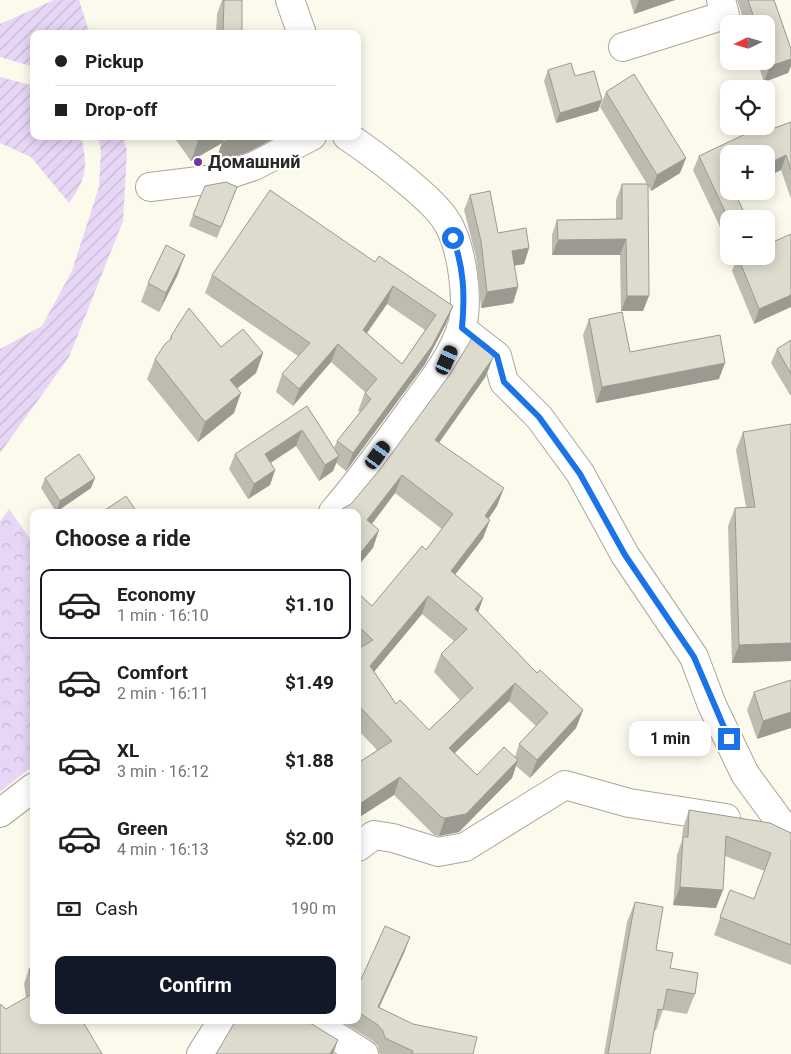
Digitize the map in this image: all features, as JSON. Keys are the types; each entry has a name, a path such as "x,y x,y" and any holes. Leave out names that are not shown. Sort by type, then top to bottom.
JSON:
{"street":[{"path":"290,0 301,30"},
{"path":"623,47 725,15 721,0"},
{"path":"150,187 215,179 254,166 304,140"},
{"path":"336,509 355,487 447,360 462,328 465,296 459,255 447,222 425,197 353,140"},
{"path":"462,328 497,356 504,382 539,417 580,474 625,555 694,657 712,705 746,774 788,832"},
{"path":"361,845 374,835 393,838 438,852 452,851 465,847 565,785 629,803 788,832"},
{"path":"0,813 30,790"},
{"path":"201,1054 220,1024"},
{"path":"316,1024 364,1054"}],"green space":[{"path":"54,0 79,0 89,30 30,30 30,66 0,57 0,24"},
{"path":"0,77 30,85 30,140 82,140 85,156 83,179 69,203 31,157 0,143"},
{"path":"99,140 124,140 127,151 123,221 69,357 0,453 0,349 42,326 72,271 99,187 101,151"},
{"path":"9,509 30,538 30,768 0,792 0,521"}],"building":[{"path":"224,0 242,0 242,30 223,30"},
{"path":"748,0 774,0 791,49 791,59 775,64 775,15 753,15"},
{"path":"571,63 575,76 594,71 602,100 560,113 548,70"},
{"path":"634,74 686,158 657,175 606,92"},
{"path":"791,122 791,170 786,155 775,160 775,145 722,145 743,135 775,135 775,128"},
{"path":"720,146 720,200 738,200 743,210 724,210 699,156"},
{"path":"226,182 237,187 221,227 193,215 205,186"},
{"path":"622,184 648,184 649,296 627,296 626,239 558,240 557,220 622,219"},
{"path":"270,190 375,262 379,256 453,306 432,346 353,453 337,441 371,399 365,393 377,379 338,344 299,389 282,374 310,343 212,275","holes":["393,286 436,315 402,364 363,330"]},
{"path":"490,191 498,233 526,228 529,248 512,251 518,287 487,292 481,241 470,195"},
{"path":"791,234 791,295 759,309 741,265 775,265 775,241"},
{"path":"166,245 185,255 166,293 148,283"},
{"path":"189,308 221,347 243,329 263,353 230,380 241,393 205,422 155,359 165,344 172,338 171,336"},
{"path":"622,312 630,352 720,335 725,363 602,387 589,319"},
{"path":"474,335 490,347 493,358 435,440 504,488 485,516 490,520 451,571 483,598 475,609 537,673 540,670 583,710 537,760 519,744 548,713 515,683 449,748 477,775 504,747 518,760 466,814 441,817 400,777 361,803 361,761 392,741 361,708 361,647 373,640 361,629 361,596 372,606 422,546 426,550 453,514 402,475 367,520 379,530 361,552 361,509 342,509 351,504 381,468 450,374","holes":["428,596 467,629 441,654 473,688 429,730 400,700 396,704 370,666"]},
{"path":"791,340 791,374 777,349"},
{"path":"307,406 339,456 325,465 302,430 265,454 275,470 254,484 235,454"},
{"path":"791,424 791,643 739,645 735,508 755,507 743,432"},
{"path":"79,454 95,478 60,501 45,478"},
{"path":"126,496 135,509 106,509"},
{"path":"791,680 791,712 763,721 754,692"},
{"path":"689,810 770,823 791,833 791,945 720,917 730,890 754,899 771,853 726,836 723,890 680,887 683,837 688,837"},
{"path":"635,902 663,907 656,950 673,953 670,968 698,973 695,994 667,989 663,1010 658,1009 650,1054 608,1054"},
{"path":"385,926 410,937 378,1007 413,1024 477,1037 473,1054 412,1054 413,1051 385,1038 383,1031 378,1025 361,1014 361,979"},
{"path":"30,995 30,1024 84,1024 102,1054 0,1054 0,1004 6,1009"},
{"path":"234,1024 312,1024 338,1040 330,1054 216,1054"}],"place":[{"name":"Домашний","path":"198,162"}],"route":[{"path":"453,238 459,255 465,296 462,328 497,356 504,382 539,417 580,474 625,555 694,657 712,705 729,739"}]}
